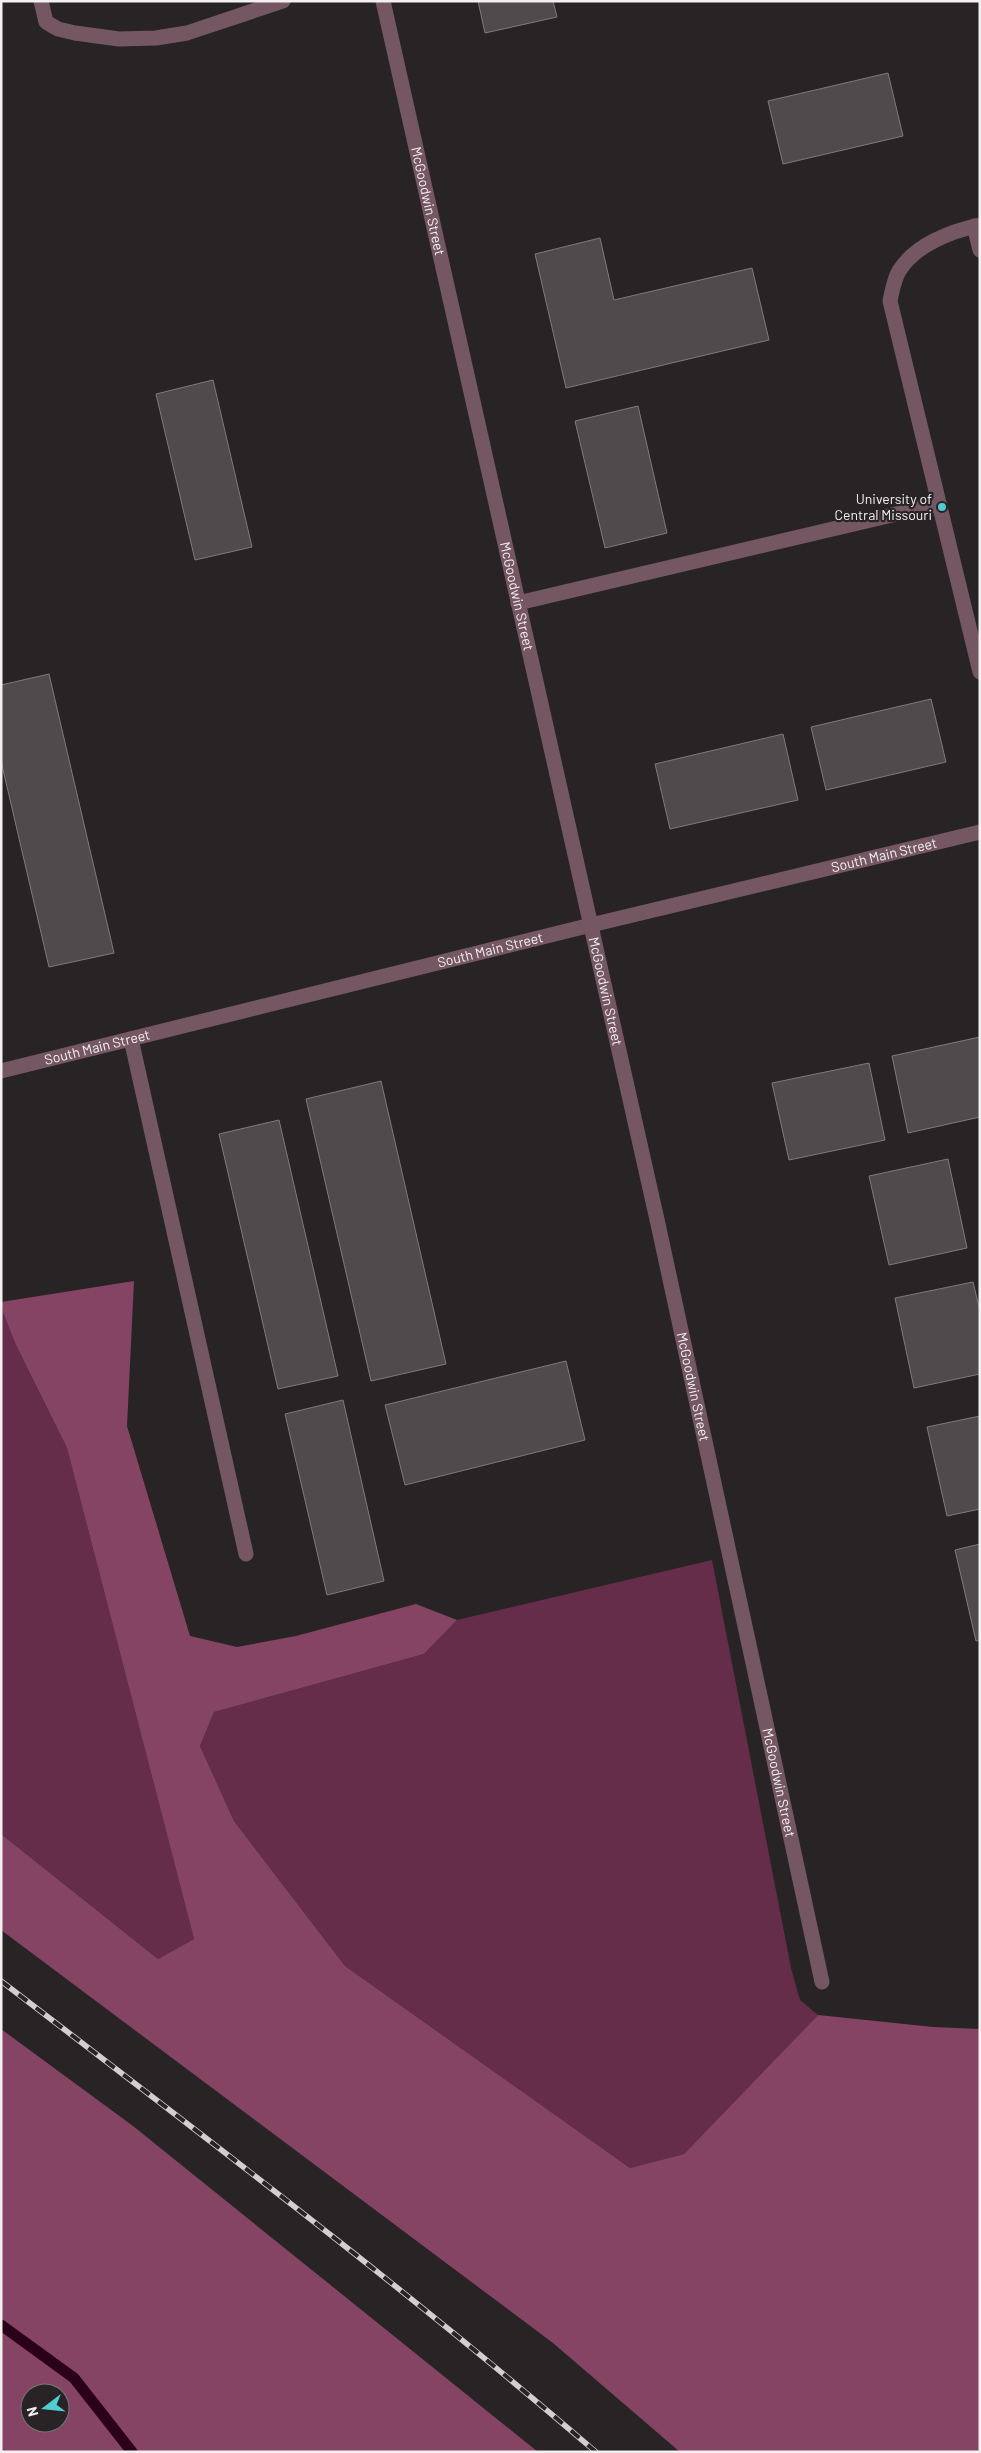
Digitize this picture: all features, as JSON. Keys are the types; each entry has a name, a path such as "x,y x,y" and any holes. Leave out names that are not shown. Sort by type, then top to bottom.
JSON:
{"street":[{"path":"41,1 46,22 58,29 136,40 187,33 283,1"},
{"name":"McGoodwin Street","path":"383,1 591,925 822,1982"},
{"path":"980,250 977,226 950,233 911,256 898,271 890,301 980,672"},
{"path":"518,603 939,504"},
{"name":"South Main Street","path":"1,1071 591,925 980,832"},
{"path":"132,1038 246,1554"}],"shaded area":[{"path":"134,1281 127,1426 190,1636 237,1647 296,1636 416,1604 457,1620 424,1654 214,1712 200,1746 234,1821 345,1966 630,2168 684,2154 818,2015 933,2027 980,2029 980,2452 680,2452 553,2343 1,1930 1,1834 158,1959 194,1939 67,1448 15,1343 1,1307 1,1302"},
{"path":"1,1307 15,1343 67,1448 194,1939 158,1959 1,1834"},
{"path":"712,1560 791,1968 800,2000 818,2015 684,2154 630,2168 345,1966 234,1821 200,1746 214,1712 424,1654 457,1620"},
{"path":"1,2029 133,2126 538,2452 1,2452"}],"building":[{"path":"478,1 553,1 557,17 485,33"},
{"path":"888,73 903,136 783,164 768,101"},
{"path":"600,238 614,300 752,268 769,340 566,388 535,254"},
{"path":"213,380 252,547 195,560 156,394"},
{"path":"638,406 667,533 605,548 575,421"},
{"path":"49,674 114,953 49,967 1,761 1,685"},
{"path":"931,699 946,762 826,790 811,727"},
{"path":"783,734 798,800 670,829 655,764"},
{"path":"980,1037 980,1117 908,1133 892,1056"},
{"path":"869,1063 885,1140 789,1160 772,1083"},
{"path":"381,1081 446,1364 371,1381 306,1099"},
{"path":"279,1120 338,1376 278,1389 219,1134"},
{"path":"948,1159 967,1248 889,1265 869,1176"},
{"path":"973,1282 980,1311 980,1374 914,1388 895,1298"},
{"path":"566,1361 585,1440 405,1485 385,1405"},
{"path":"343,1400 384,1581 327,1595 285,1414"},
{"path":"980,1416 980,1509 947,1516 927,1427"},
{"path":"980,1544 980,1640 976,1641 955,1550"}],"waterway":[{"path":"1,2325 74,2378 132,2452"}],"railway":[{"path":"1,1981 376,2271 596,2452"}],"place":[{"name":"University of Central Missouri","path":"942,507"}]}
